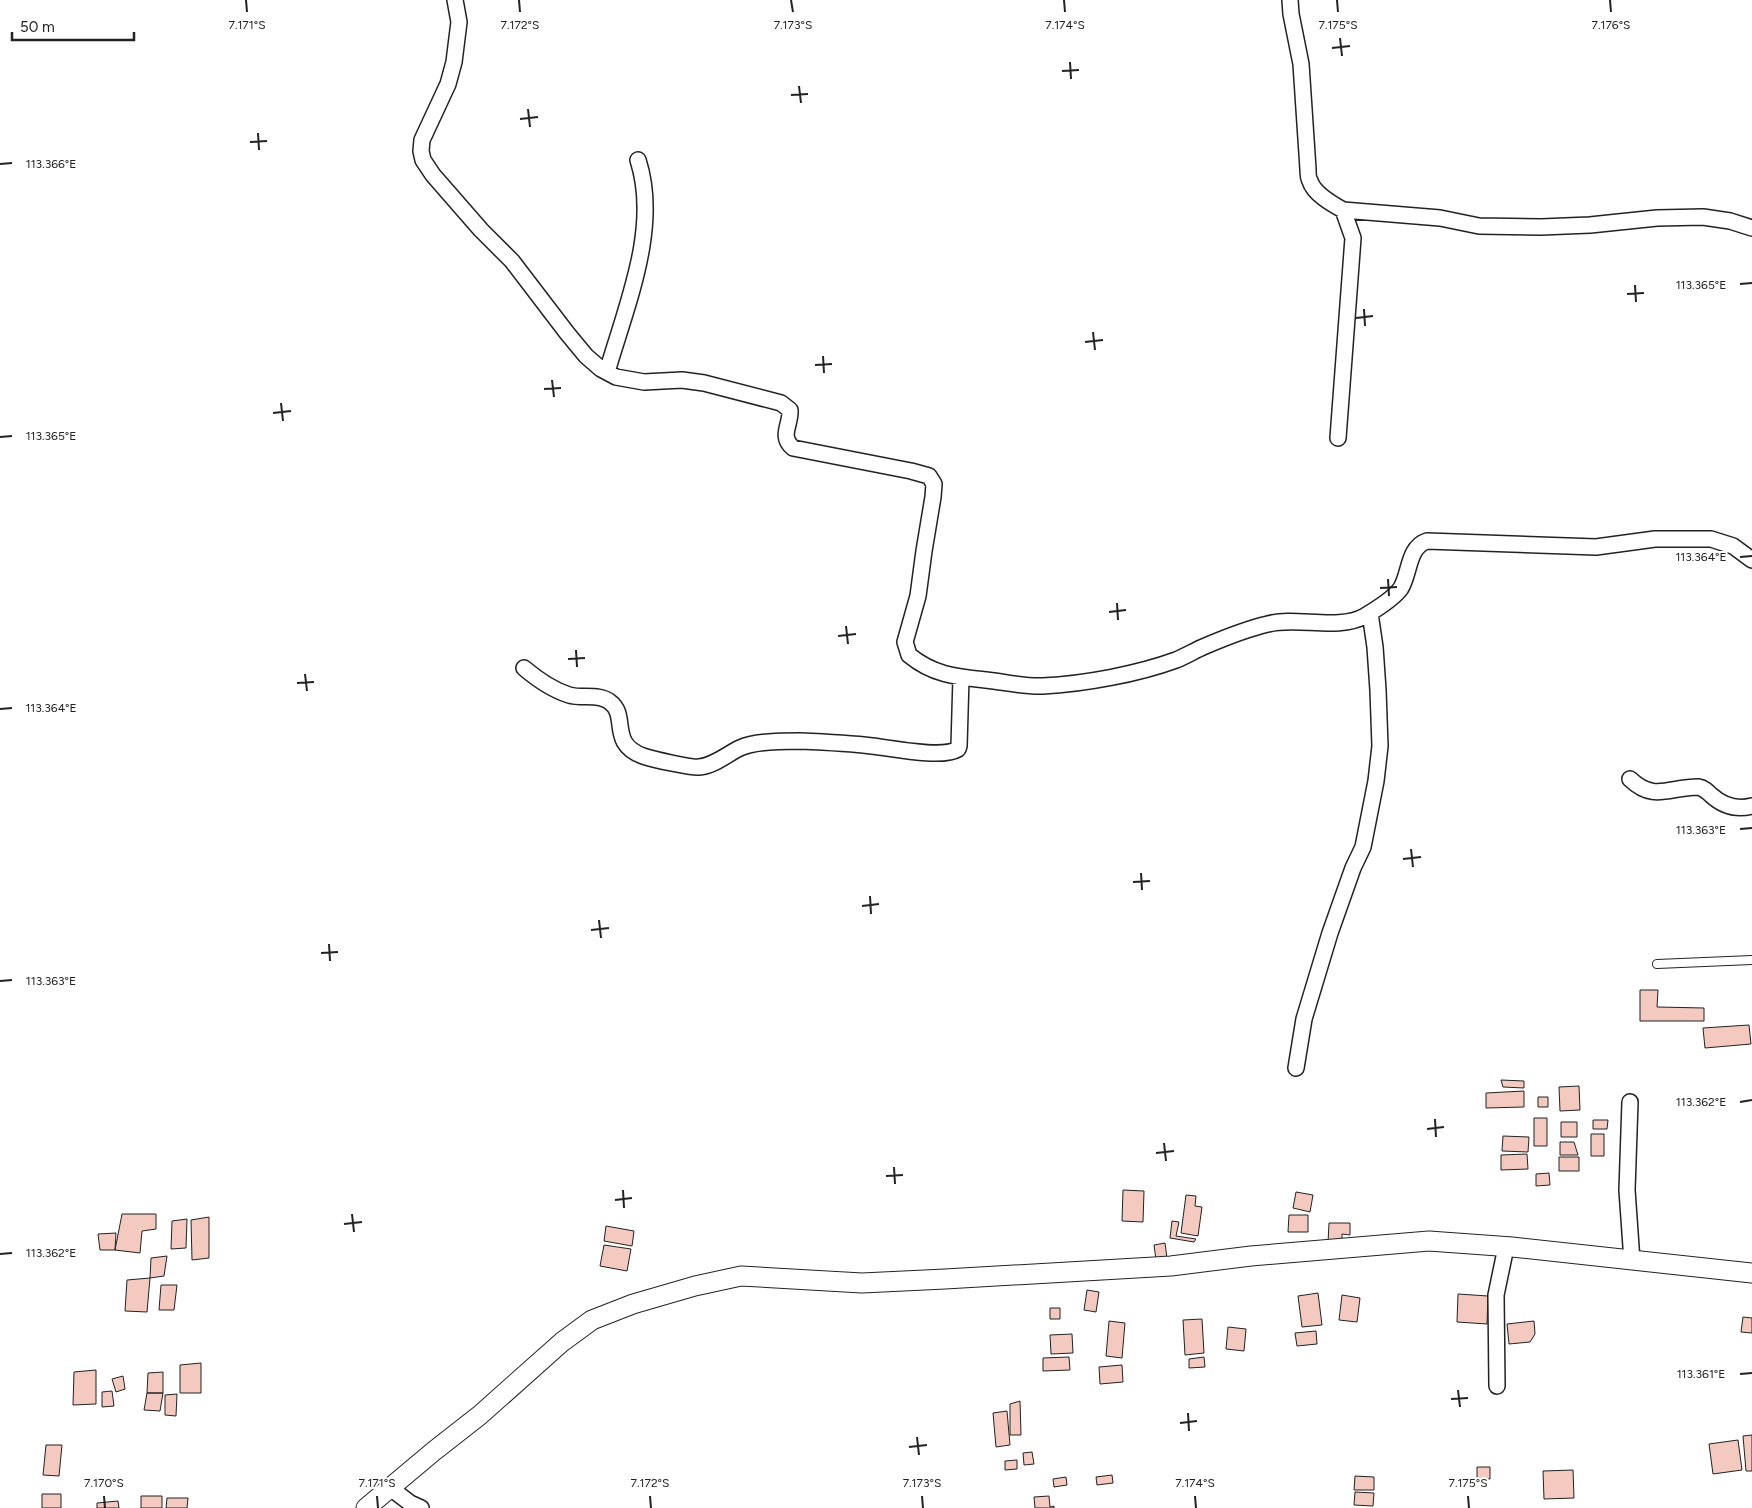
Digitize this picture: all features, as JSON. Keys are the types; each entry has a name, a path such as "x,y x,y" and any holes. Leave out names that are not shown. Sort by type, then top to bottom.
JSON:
{"street":[{"path":"455,0 459,22 454,62 448,84 422,140 421,151 433,175 481,230 512,261 586,356 607,372 616,377 644,382 682,380 704,383 781,403 790,410 785,436 793,448 929,476 934,484 933,497 918,596 906,636 905,647 911,657 933,670 961,678 1042,686 1117,676 1177,659 1204,646 1269,623 1283,621 1314,623 1360,618 1370,613 1400,590 1415,549 1421,542 1427,541 1596,546 1655,539 1711,539 1733,546 1752,560"},
{"path":"1290,0 1301,64 1310,182 1316,191 1333,205 1343,210 1440,218 1478,226 1541,228 1657,218 1702,217 1730,221 1752,228"},
{"path":"607,372 643,242 645,213 643,177 638,160"},
{"path":"1338,438 1353,238 1343,210"},
{"path":"1296,1068 1304,1019 1353,868 1363,847 1376,781 1380,746 1378,690 1370,613"},
{"path":"524,668 550,686 570,695 601,698 612,703 618,716 625,744 631,750 644,756 696,767 706,766 741,747 782,742 830,742 929,753 952,752 958,749 959,746 961,678"},
{"path":"1630,779 1639,788 1654,792 1698,786 1722,804 1731,808 1752,806"},
{"path":"1630,1102 1627,1190 1632,1261"},
{"path":"366,1508 389,1487 480,1415 562,1342 592,1320 633,1304 728,1278 756,1276 862,1283 1171,1266 1251,1256 1429,1241 1506,1247 1752,1273"},
{"path":"1497,1386 1496,1295 1506,1247"},
{"path":"389,1487 410,1503 421,1508"}],"lane":[{"path":"1657,964 1752,960"}],"building":[{"path":"1640,990 1658,990 1657,1007 1704,1008 1704,1021 1640,1021"},
{"path":"1749,1025 1751,1044 1705,1048 1703,1028"},
{"path":"1501,1080 1524,1081 1524,1088 1503,1087"},
{"path":"1579,1086 1580,1110 1560,1111 1559,1087"},
{"path":"1524,1091 1524,1107 1486,1108 1486,1093"},
{"path":"1538,1097 1548,1097 1548,1107 1538,1107"},
{"path":"1534,1118 1547,1118 1547,1146 1534,1146"},
{"path":"1593,1120 1608,1120 1607,1129 1593,1129"},
{"path":"1561,1122 1577,1122 1577,1137 1561,1137"},
{"path":"1591,1134 1604,1134 1604,1156 1591,1156"},
{"path":"1503,1136 1529,1137 1528,1152 1502,1151"},
{"path":"1560,1142 1574,1142 1578,1155 1560,1155"},
{"path":"1527,1154 1528,1169 1501,1170 1501,1155"},
{"path":"1559,1157 1579,1157 1579,1171 1559,1171"},
{"path":"1549,1173 1550,1185 1536,1186 1536,1174"},
{"path":"1123,1190 1144,1191 1143,1222 1122,1221"},
{"path":"1296,1192 1313,1195 1310,1212 1293,1208"},
{"path":"1186,1195 1196,1196 1195,1206 1202,1207 1198,1236 1181,1233"},
{"path":"122,1214 156,1214 156,1229 142,1231 140,1253 115,1250"},
{"path":"1289,1215 1308,1215 1308,1232 1288,1232"},
{"path":"209,1217 209,1258 192,1260 191,1220"},
{"path":"187,1219 186,1248 171,1249 172,1221"},
{"path":"1172,1221 1179,1222 1176,1236 1196,1239 1194,1242 1170,1238"},
{"path":"1329,1223 1350,1223 1350,1235 1342,1234 1342,1244 1328,1243"},
{"path":"606,1226 634,1231 632,1246 604,1241"},
{"path":"116,1233 115,1250 100,1250 98,1234"},
{"path":"1165,1243 1167,1258 1156,1260 1154,1245"},
{"path":"604,1245 631,1249 627,1271 600,1266"},
{"path":"167,1256 164,1276 150,1278 151,1258"},
{"path":"150,1278 147,1312 125,1311 127,1280"},
{"path":"161,1285 177,1285 174,1310 159,1310"},
{"path":"1087,1290 1099,1292 1096,1312 1084,1310"},
{"path":"1318,1293 1322,1325 1302,1327 1298,1296"},
{"path":"1458,1294 1488,1296 1487,1324 1457,1322"},
{"path":"1342,1295 1360,1298 1357,1322 1339,1320"},
{"path":"1050,1308 1060,1308 1060,1319 1050,1319"},
{"path":"1743,1317 1752,1318 1752,1333 1741,1332"},
{"path":"1202,1319 1204,1353 1185,1355 1183,1320"},
{"path":"1109,1321 1125,1323 1122,1358 1106,1356"},
{"path":"1534,1321 1535,1334 1530,1342 1509,1344 1507,1324"},
{"path":"1228,1327 1246,1329 1244,1351 1226,1349"},
{"path":"1316,1331 1317,1344 1297,1346 1295,1333"},
{"path":"1072,1334 1073,1353 1051,1354 1050,1335"},
{"path":"1069,1357 1070,1370 1043,1371 1043,1358"},
{"path":"1204,1357 1205,1367 1189,1368 1189,1359"},
{"path":"201,1363 201,1393 180,1393 180,1365"},
{"path":"1122,1365 1123,1382 1100,1384 1099,1367"},
{"path":"96,1370 96,1404 73,1405 74,1372"},
{"path":"163,1372 163,1393 147,1393 148,1373"},
{"path":"123,1376 125,1389 116,1392 112,1379"},
{"path":"112,1391 114,1406 102,1407 102,1392"},
{"path":"147,1393 163,1393 160,1411 144,1410"},
{"path":"177,1394 176,1416 165,1415 165,1395"},
{"path":"1020,1401 1021,1435 1010,1435 1010,1404"},
{"path":"1007,1411 1010,1445 996,1447 993,1413"},
{"path":"1752,1435 1752,1471 1746,1471 1743,1436"},
{"path":"1738,1440 1742,1470 1713,1474 1709,1444"},
{"path":"46,1445 62,1445 59,1476 43,1475"},
{"path":"1032,1452 1034,1464 1024,1465 1023,1453"},
{"path":"1017,1460 1017,1469 1005,1470 1005,1461"},
{"path":"1477,1467 1490,1467 1490,1479 1477,1479"},
{"path":"1573,1470 1574,1498 1544,1499 1543,1471"},
{"path":"1112,1475 1113,1483 1097,1485 1096,1477"},
{"path":"1355,1476 1374,1477 1374,1490 1354,1490"},
{"path":"1066,1477 1067,1485 1054,1487 1053,1479"},
{"path":"1355,1492 1374,1493 1373,1506 1354,1505"},
{"path":"42,1494 61,1494 61,1508 42,1508"},
{"path":"141,1496 162,1496 162,1508 141,1508"},
{"path":"1049,1496 1050,1507 1054,1506 1054,1508 1035,1508 1034,1497"},
{"path":"167,1498 188,1498 187,1508 166,1508"},
{"path":"118,1501 119,1508 97,1508 97,1503"}]}
